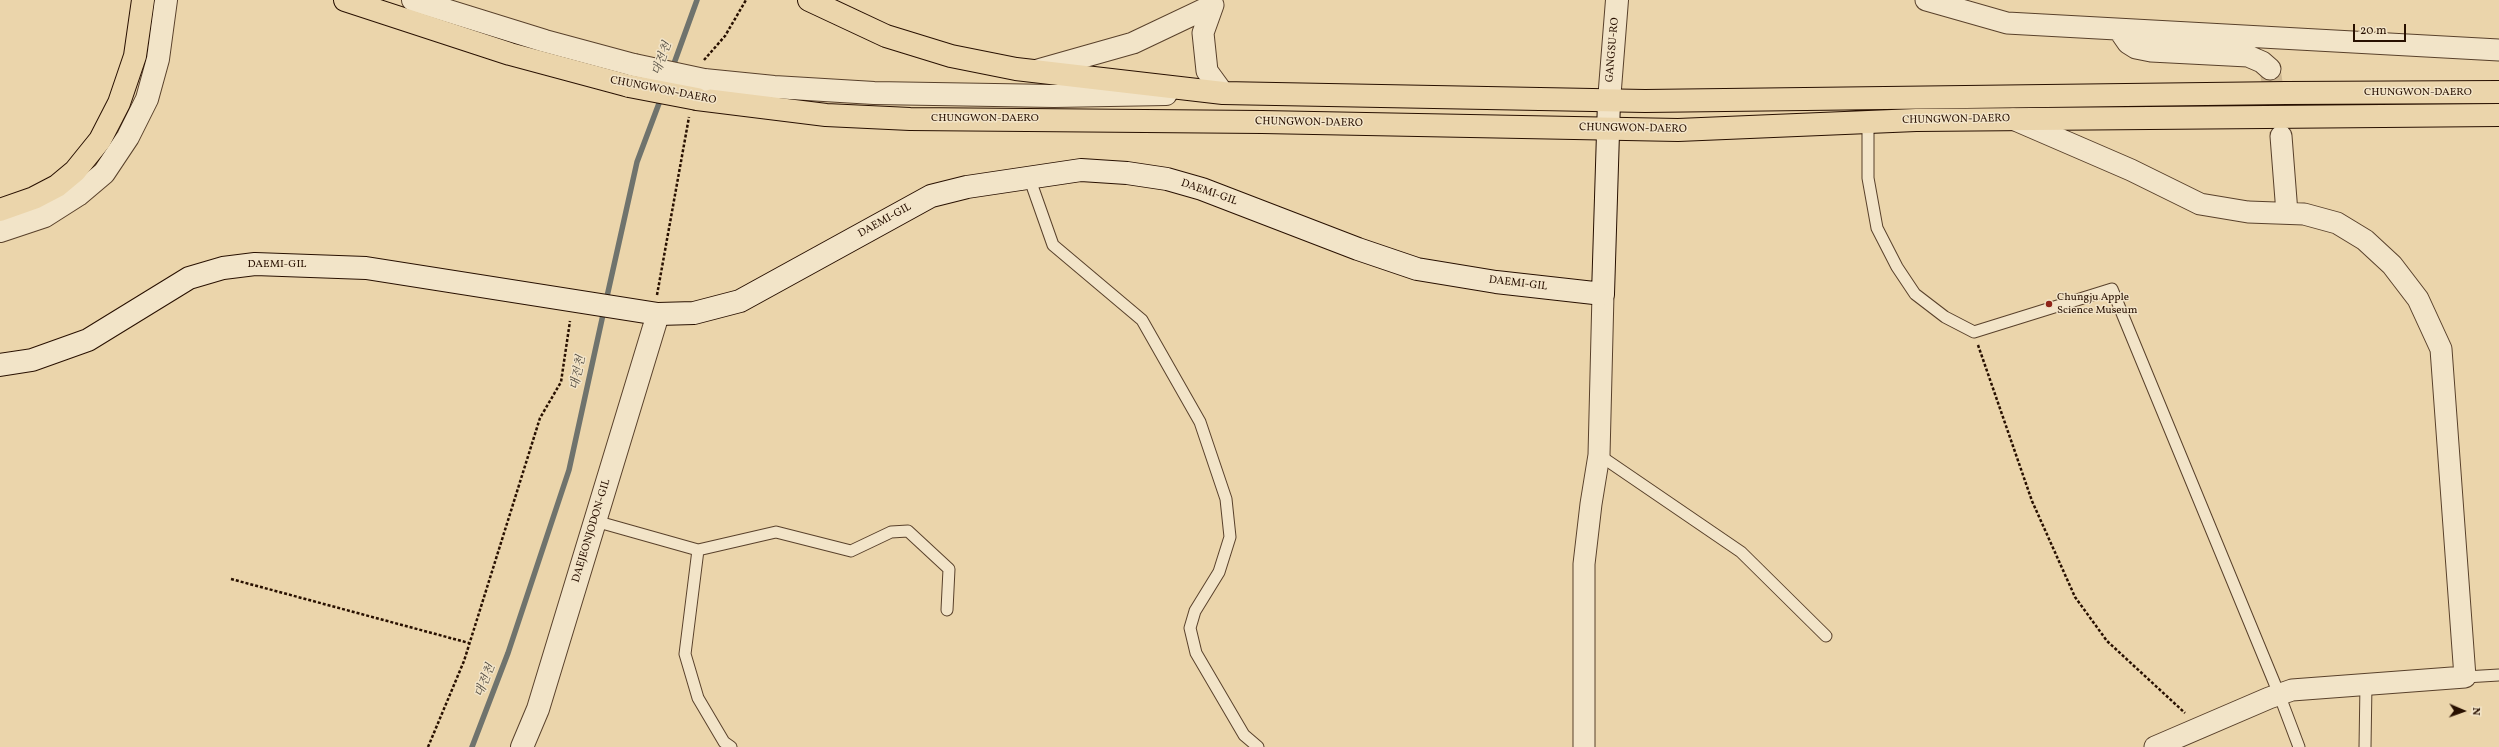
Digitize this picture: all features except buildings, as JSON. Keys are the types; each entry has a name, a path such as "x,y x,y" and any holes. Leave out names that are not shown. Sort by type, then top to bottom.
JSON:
{"highway":[{"name":"CHUNGWON-DAERO","path":"345,0 510,54 629,86 699,89 826,115 910,119 1262,122 1678,130 1868,122 2013,119 2284,126 2342,116 2499,115"},
{"name":"CHUNGWON-DAERO","path":"809,0 886,36 951,56 1034,72 1224,92 1609,101 1885,100 2286,93 2499,92"},
{"path":"0,210 34,198 57,186 75,171 100,140 119,103 135,56 143,3"}],"main road":[{"name":"CHUNGWON-DAERO","path":"413,0 545,41 634,65 699,89 774,87 874,93 1054,96 1224,92"},
{"name":"GANGSU-RO","path":"1609,101 1617,0"},
{"path":"0,231 45,216 78,195 104,173 128,137 147,100 158,59 166,5"},
{"path":"1603,294 1609,101"},
{"name":"DAEMI-GIL","path":"0,365 32,360 88,340 189,278 223,268 256,264 366,268 573,309 649,313 694,313 740,301 931,196 967,187 1081,170 1127,173 1167,179 1202,189 1358,249 1416,269 1496,282 1603,294"},
{"name":"DAEJEONJODON-GIL","path":"522,747 538,708 595,522 649,313"}],"street":[{"path":"1926,0 2007,24 2499,50"},
{"path":"1034,72 1133,43 1218,3"},
{"path":"1218,3 1203,33 1207,71 1224,92"},
{"path":"2119,30 2128,43 2136,48 2151,51 2248,56 2262,62 2270,69"},
{"path":"2013,119 2131,170 2200,204 2248,212 2304,214 2337,223 2365,240 2392,265 2418,299 2439,342 2445,380 2465,677 2292,690 2279,694 2155,747"},
{"path":"2284,126 2287,213"},
{"path":"1584,747 1584,564 1591,504 1599,455 1603,294"}],"lane":[{"path":"1868,122 1868,178 1877,228 1896,267 1915,294 1945,317 1974,332 2112,289 2279,694 2299,747"},
{"path":"1029,177 1053,245 1142,320 1200,422 1226,499 1230,537 1219,572 1195,611 1190,628 1196,653 1244,735 1258,747"},
{"path":"1599,455 1742,552 1826,636"},
{"path":"595,522 698,550 776,532 851,551 891,532 908,530 949,569 947,610"},
{"path":"698,550 685,654 698,698 724,742 731,747"},
{"path":"2465,677 2499,675"},
{"path":"2365,747 2366,684"}],"path":[{"path":"649,313 657,290 705,57 725,36 746,0"},
{"path":"428,747 442,718 469,643 540,418 561,382 573,309"},
{"path":"1974,332 2032,501 2075,597 2108,641 2201,727"},
{"path":"232,579 469,643"}],"waterway":[{"name":"대전천","path":"672,69 697,0"},
{"name":"대전천","path":"606,301 637,162 661,98"},
{"name":"대전천","path":"472,747 508,653 569,470 604,310"}],"tunnel":[{"path":"2270,69 2280,134"}],"place":[{"name":"Chungju Apple Science Museum","path":"2049,304"}]}
